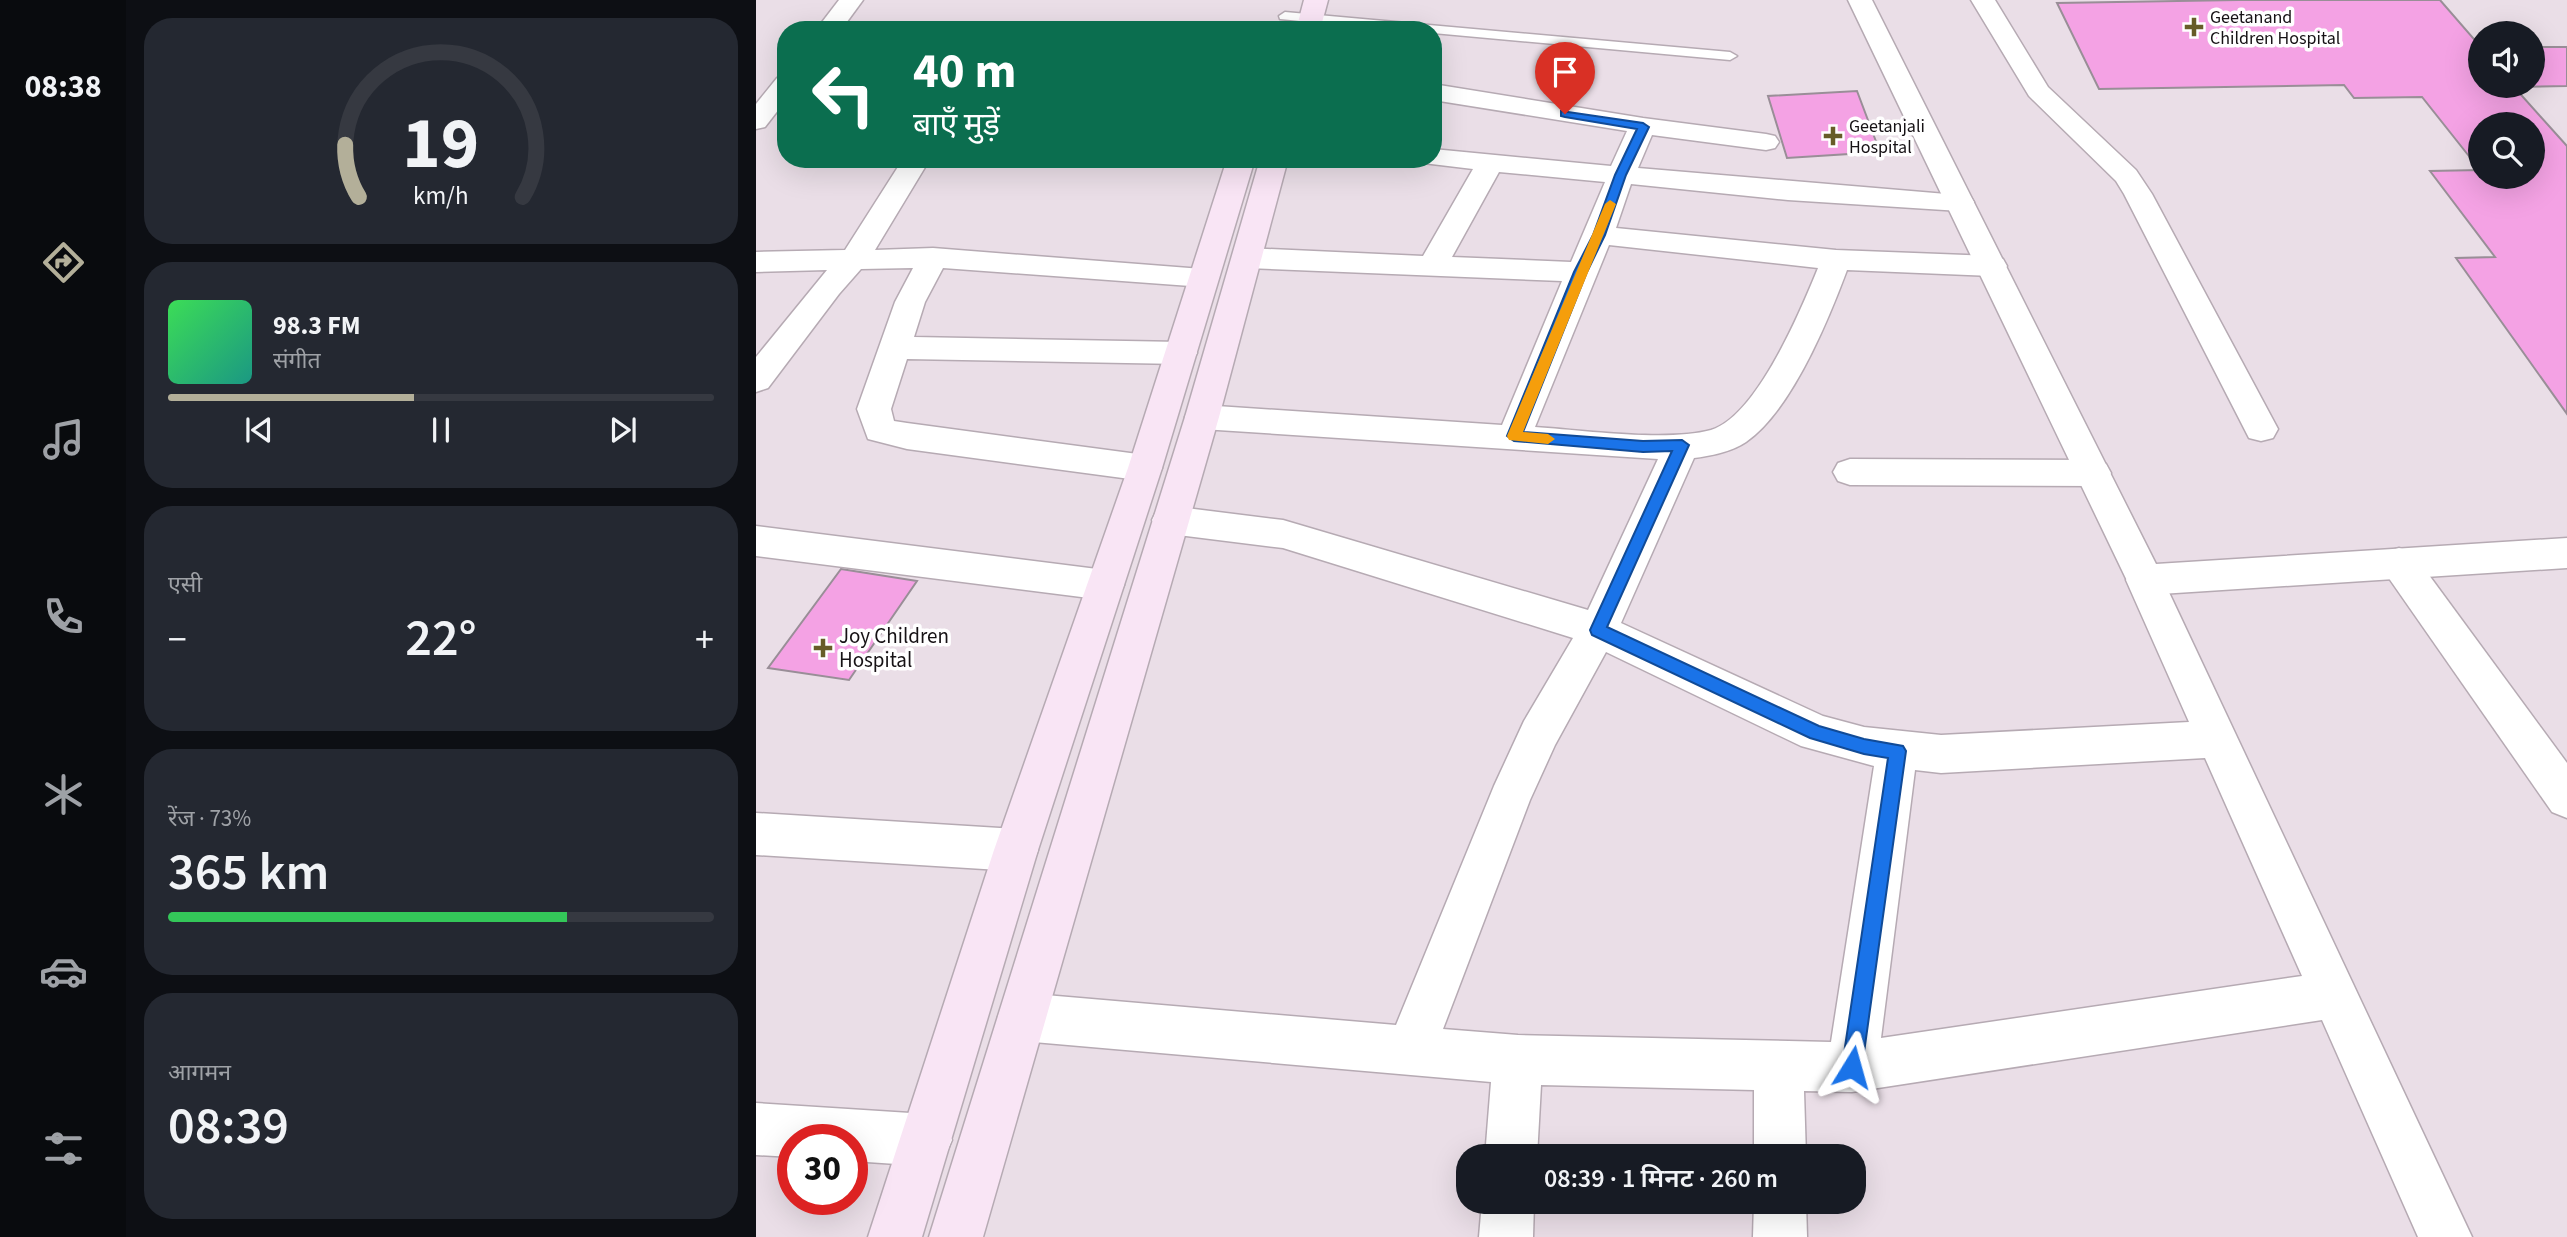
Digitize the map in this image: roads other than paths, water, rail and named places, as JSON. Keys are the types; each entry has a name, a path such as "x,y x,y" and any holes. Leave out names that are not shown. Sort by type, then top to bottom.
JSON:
{"main road":[{"path":"895,1237 1016,850 1145,468 1238,168"},
{"path":"956,1237 1202,417 1272,168"}],"street":[{"path":"835,21 851,0"},
{"path":"1860,0 2145,580 2445,1237"},
{"path":"1983,0 2038,91 2126,176 2138,194 2261,429"},
{"path":"1442,94 1643,127 1766,142"},
{"path":"766,110 777,95"},
{"path":"1514,436 1643,127"},
{"path":"1442,158 1788,191 1960,202"},
{"path":"1433,265 1490,164"},
{"path":"756,380 828,287 854,259 911,168"},
{"path":"1599,235 1836,260 1992,265"},
{"path":"933,258 910,302 874,409 880,429 907,436 1145,468"},
{"path":"756,262 933,258 1204,277"},
{"path":"1247,258 1581,272"},
{"path":"1202,417 1514,436 1643,447 1710,442 1732,434 1760,406 1799,346 1836,260"},
{"path":"895,348 1181,353"},
{"path":"1410,1052 1508,800 1539,734 1598,630 1682,445"},
{"path":"1850,471 2094,473"},
{"path":"1170,520 1233,526 1295,538 1598,630 1816,733 1864,746 1897,751 1979,752 2217,739"},
{"path":"756,541 1105,585"},
{"path":"2145,580 2567,553"},
{"path":"2399,564 2567,798"},
{"path":"1852,1067 1897,751"},
{"path":"756,834 1016,850"},
{"path":"1022,1017 1518,1060 1852,1067 2333,995"},
{"path":"1512,1144 1518,1060"},
{"path":"1779,1066 1780,1144"},
{"path":"756,1129 926,1140"},
{"path":"1506,1237 1507,1214"},
{"path":"1780,1214 1780,1237"}],"lane":[{"path":"1285,15 1364,21"},
{"path":"1442,28 1730,56"}],"place":[{"name":"Geetanand Children Hospital","path":"2194,27"},
{"name":"Geetanjali Hospital","path":"1833,136"},
{"name":"Joy Children Hospital","path":"823,648"}]}
